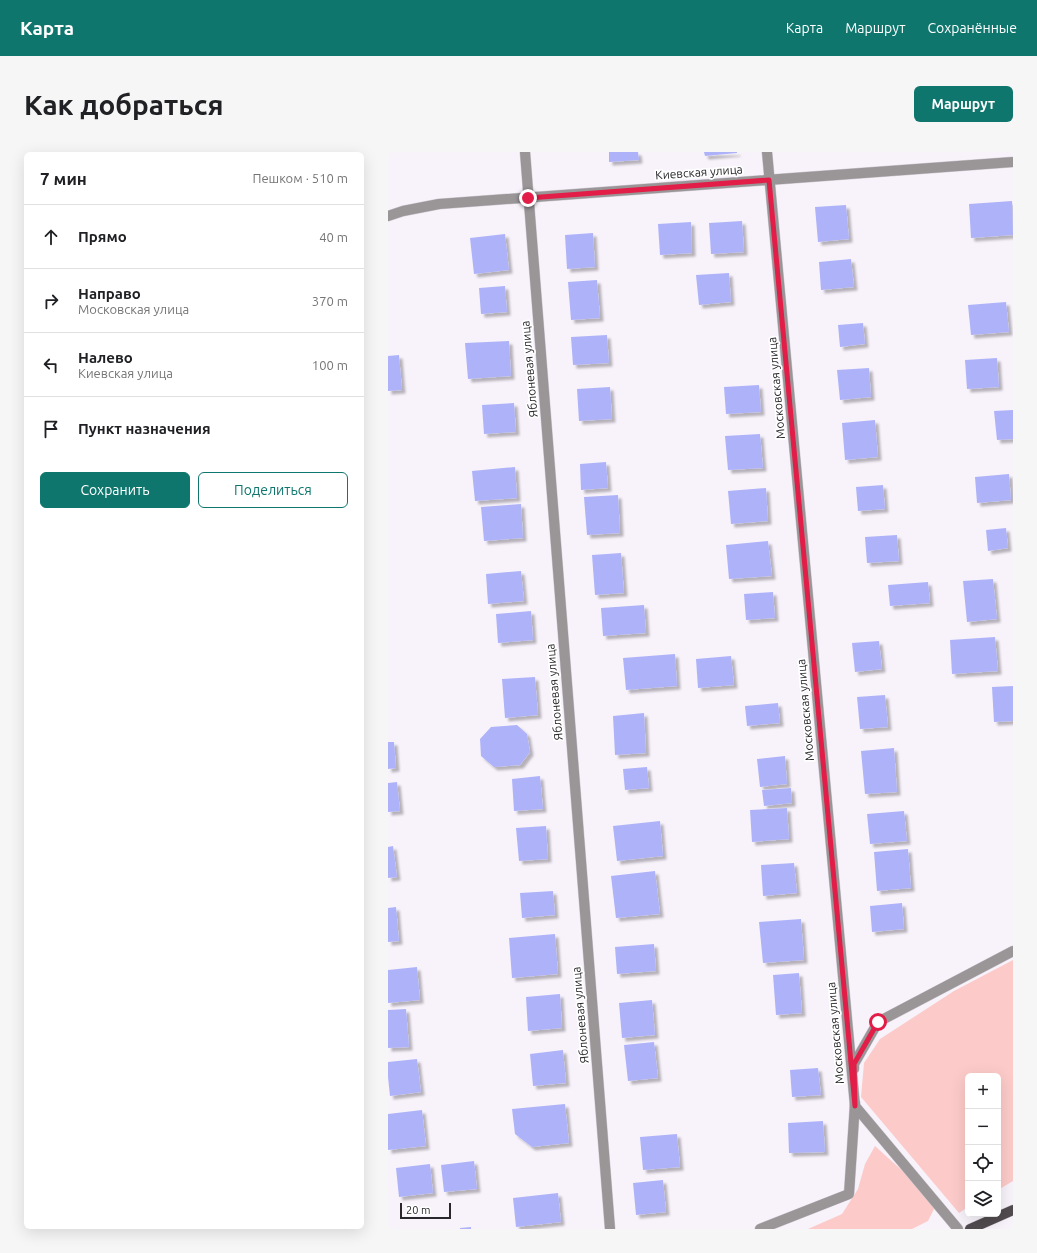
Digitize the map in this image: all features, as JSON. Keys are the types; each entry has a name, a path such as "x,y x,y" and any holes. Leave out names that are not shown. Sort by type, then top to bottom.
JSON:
{"main road":[{"path":"970,1229 1013,1210"}],"street":[{"name":"Яблоневая улица","path":"525,152 610,1229"},
{"name":"Московская улица","path":"768,152 769,180 855,1106"},
{"name":"Киевская улица","path":"388,216 402,211 439,204 1013,162"},
{"path":"760,1229 849,1194 855,1106 854,1064 878,1022 1013,951"},
{"path":"855,1106 958,1229"}],"shaded area":[{"path":"1013,960 1013,1181 1001,1188 1001,1073 965,1073 965,1209 959,1213 861,1097 864,1063 880,1039 954,991"},
{"path":"875,1146 906,1174 935,1207 928,1221 912,1229 808,1229 842,1214 858,1189 865,1164"}],"building":[{"path":"609,152 638,152 639,160 609,162"},
{"path":"704,152 737,152 737,153 705,156"},
{"path":"1012,201 1013,235 971,238 969,204"},
{"path":"846,205 849,239 818,242 815,207"},
{"path":"742,221 744,252 711,254 709,223"},
{"path":"691,222 692,253 660,255 658,224"},
{"path":"593,233 595,267 567,269 565,235"},
{"path":"505,234 509,270 474,274 470,238"},
{"path":"851,259 854,287 821,290 819,262"},
{"path":"729,273 731,302 699,305 696,275"},
{"path":"597,280 600,318 571,320 568,282"},
{"path":"505,286 507,312 481,314 479,288"},
{"path":"1006,302 1009,332 971,335 968,305"},
{"path":"863,323 865,344 840,347 838,325"},
{"path":"607,335 609,363 573,365 571,337"},
{"path":"509,341 511,376 468,379 465,343"},
{"path":"399,355 402,390 388,391 388,356"},
{"path":"997,358 999,387 967,389 965,360"},
{"path":"869,368 871,397 840,400 837,370"},
{"path":"759,385 761,412 726,414 724,387"},
{"path":"610,387 612,419 579,421 577,389"},
{"path":"514,403 516,432 484,434 482,405"},
{"path":"1013,410 1013,439 997,440 994,411"},
{"path":"875,420 878,457 845,460 842,423"},
{"path":"760,434 763,468 728,470 725,436"},
{"path":"606,462 608,488 581,490 580,464"},
{"path":"515,467 517,498 475,501 472,471"},
{"path":"1009,474 1011,500 977,503 975,477"},
{"path":"883,485 885,509 858,511 856,487"},
{"path":"766,488 768,521 731,524 728,491"},
{"path":"618,495 620,533 587,535 584,497"},
{"path":"521,504 523,538 484,541 481,507"},
{"path":"1006,528 1008,548 988,551 986,530"},
{"path":"897,535 899,561 867,563 865,537"},
{"path":"768,541 772,576 729,579 726,545"},
{"path":"621,553 624,593 595,595 592,555"},
{"path":"521,571 524,601 488,604 486,574"},
{"path":"993,579 997,619 967,622 963,581"},
{"path":"928,582 930,603 890,606 888,585"},
{"path":"773,592 775,618 746,620 744,594"},
{"path":"644,605 646,633 603,636 601,608"},
{"path":"531,611 533,640 498,643 496,614"},
{"path":"995,637 998,671 952,674 950,640"},
{"path":"879,641 882,669 855,672 852,643"},
{"path":"675,654 677,686 626,690 623,658"},
{"path":"731,656 734,685 698,688 696,659"},
{"path":"535,677 538,715 505,718 502,679"},
{"path":"1013,686 1013,721 994,722 992,687"},
{"path":"885,695 888,727 860,729 857,697"},
{"path":"778,703 780,723 747,726 745,706"},
{"path":"644,713 646,753 615,755 613,716"},
{"path":"517,725 527,734 530,752 520,765 494,767 481,756 480,739 491,727"},
{"path":"388,742 394,742 396,768 388,769"},
{"path":"894,748 897,792 865,794 861,751"},
{"path":"785,756 787,784 760,787 757,759"},
{"path":"647,767 649,788 625,790 623,769"},
{"path":"540,776 543,809 514,811 512,779"},
{"path":"397,782 400,811 388,812 388,783"},
{"path":"791,788 792,803 764,806 762,790"},
{"path":"787,808 789,839 752,842 750,810"},
{"path":"904,811 907,841 870,844 867,814"},
{"path":"660,821 663,856 617,861 613,826"},
{"path":"546,826 548,859 519,861 516,828"},
{"path":"393,846 397,877 388,878 388,847"},
{"path":"908,849 911,888 877,891 874,852"},
{"path":"794,863 797,893 763,896 761,865"},
{"path":"655,871 660,914 616,918 611,876"},
{"path":"553,891 555,915 522,918 520,893"},
{"path":"902,903 904,929 872,932 870,906"},
{"path":"396,907 399,941 388,942 388,908"},
{"path":"801,919 804,960 763,963 759,922"},
{"path":"555,934 558,974 512,978 509,938"},
{"path":"654,944 656,971 617,974 615,947"},
{"path":"417,967 420,1000 388,1003 388,970"},
{"path":"799,973 802,1013 776,1015 773,975"},
{"path":"560,994 562,1028 528,1031 526,997"},
{"path":"652,1000 655,1035 622,1038 619,1003"},
{"path":"406,1009 409,1047 388,1048 388,1010"},
{"path":"654,1042 658,1078 628,1081 624,1045"},
{"path":"563,1050 566,1083 533,1086 530,1054"},
{"path":"417,1059 421,1092 390,1096 388,1062"},
{"path":"818,1068 821,1095 792,1097 790,1070"},
{"path":"565,1104 569,1143 532,1147 515,1134 512,1109"},
{"path":"422,1110 426,1146 388,1150 388,1114"},
{"path":"823,1121 825,1152 789,1153 788,1123"},
{"path":"677,1134 680,1167 643,1170 640,1137"},
{"path":"474,1161 477,1189 444,1192 441,1165"},
{"path":"430,1164 433,1193 399,1197 396,1168"},
{"path":"663,1180 666,1212 636,1215 633,1183"},
{"path":"558,1193 561,1222 516,1227 513,1198"},
{"path":"471,1227 471,1229 460,1229 460,1228"}],"route":[{"path":"528,198 769,180 855,1106 854,1064 878,1022"}]}
